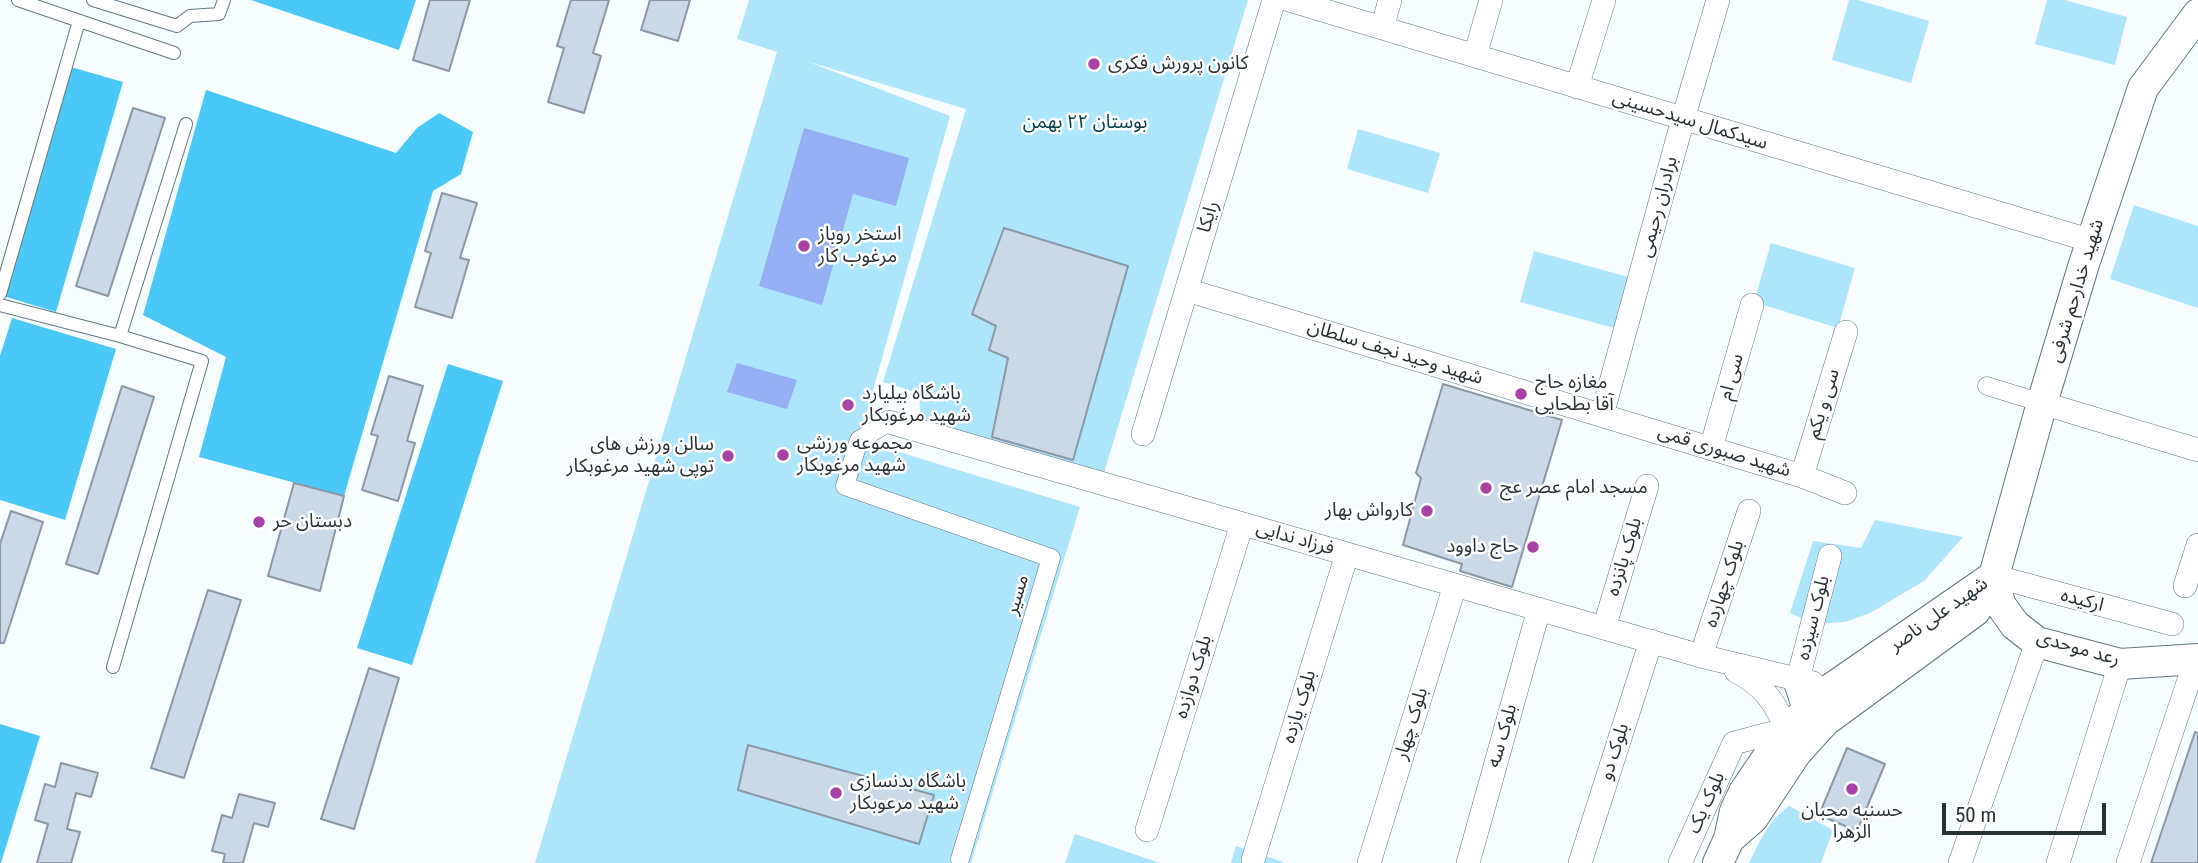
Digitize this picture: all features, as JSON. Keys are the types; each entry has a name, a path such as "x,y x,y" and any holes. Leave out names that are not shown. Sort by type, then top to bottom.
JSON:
{"street":[{"name":"رایکا","path":"1143,434 1274,0"},
{"name":"سیدکمال سیدحسینی","path":"1289,0 2092,242"},
{"path":"1382,28 1390,0"},
{"path":"1475,56 1491,0"},
{"path":"1577,87 1604,0"},
{"name":"برادران رحیمی","path":"1602,415 1718,0"},
{"name":"شهید خدارحم شرفی","path":"1994,576 2042,403 2143,88 2196,20"},
{"name":"شهید وحید نجف سلطان","path":"1187,290 1602,415"},
{"name":"سی ام","path":"1711,448 1752,305"},
{"name":"سی و یکم","path":"1802,476 1846,332"},
{"path":"1987,386 2198,450"},
{"name":"شهید صبوری قمی","path":"1602,415 1802,476 1845,493"},
{"name":"مسیر","path":"889,422 859,440 845,486 1051,558 960,859"},
{"name":"فرزاد ندایی","path":"889,422 1701,656"},
{"name":"بلوک پانزده","path":"1604,628 1647,486"},
{"name":"بلوک چهارده","path":"1701,656 1749,511"},
{"name":"بلوک دوازده","path":"1147,830 1242,524"},
{"path":"2185,586 2198,544"},
{"name":"بلوک یازده","path":"1253,860 1347,554"},
{"name":"بلوک سیزده","path":"1798,679 1830,556"},
{"name":"ارکیده","path":"1994,576 2172,624"},
{"name":"رعد موحدی","path":"1994,576 2000,604 2015,625 2037,642 2120,664 2198,659"},
{"name":"شهید علی ناصر","path":"1723,851 1735,811 1744,792 1832,688 1994,576"},
{"name":"شهید علی ناصر","path":"1807,720 1975,611 1994,576"},
{"name":"بلوک چهار","path":"1369,863 1455,585"},
{"name":"بلوک سه","path":"1468,863 1539,609"},
{"name":"بلوک دو","path":"1580,863 1651,641"},
{"path":"1960,863 2037,642"},
{"path":"1701,656 1832,688"},
{"path":"1701,656 1754,681 1769,695 1807,720"},
{"path":"2058,863 2120,664"},
{"path":"2128,863 2193,668 2198,665"},
{"path":"1798,679 1807,720"},
{"path":"2142,863 2198,693"},
{"name":"بلوک یک","path":"1680,863 1734,743 1807,720"}],"lane":[{"path":"18,0 174,52"},
{"path":"93,0 177,26 191,16 219,14 223,0"},
{"path":"0,294 79,20"},
{"path":"120,336 186,124"},
{"path":"0,305 120,336 202,361 113,667"}],"green space":[{"name":"مجموعه ورزشی شهید مرغوبکار","path":"749,0 1248,0 1102,479 921,424 919,393 883,382 966,109 806,61 950,116 859,440 1080,507 971,863 535,863 777,52 737,39"},
{"path":"1849,0 1858,0 1929,21 1911,83 1832,60"},
{"path":"2047,0 2064,0 2127,17 2115,65 2035,44"},
{"path":"1358,129 1440,153 1428,193 1347,169"},
{"path":"2134,205 2198,226 2198,308 2110,279"},
{"path":"1771,243 1855,268 1838,328 1754,302"},
{"path":"1534,251 1628,277 1614,328 1520,302"},
{"path":"1875,520 1963,537 1924,581 1870,613 1845,622 1815,624 1790,613 1813,541 1861,548"},
{"path":"1789,806 1833,830 1821,863 1749,863 1770,824"},
{"path":"1075,834 1160,863 1065,863"},
{"path":"1236,846 1286,863 1231,863"}],"shaded area":[{"path":"251,0 416,0 399,50"},
{"path":"71,67 123,82 56,312 3,296"},
{"path":"206,90 396,153 417,128 439,113 473,132 461,174 433,191 344,496 199,457 226,357 143,315"},
{"name":"استخر روباز مرغوب کار","path":"804,128 909,158 896,206 853,194 822,305 759,286"},
{"path":"12,318 116,349 65,520 0,500 0,356"},
{"path":"737,363 797,380 787,409 727,392"},
{"path":"448,364 503,381 412,665 357,648"},
{"path":"0,724 40,736 1,863 0,863"}],"building":[{"path":"430,0 470,0 449,71 413,60"},
{"path":"571,0 609,0 593,53 601,56 584,113 548,102 564,48 557,46"},
{"path":"650,0 690,0 678,41 641,30"},
{"path":"133,108 165,118 108,296 76,286"},
{"path":"442,193 477,203 460,258 469,260 452,318 415,307 431,253 425,251"},
{"path":"1004,228 1128,266 1073,460 992,437 1008,358 989,350 996,326 972,314"},
{"path":"389,376 423,386 407,441 415,443 398,501 362,490 378,436 371,434"},
{"name":"مسجد امام عصر عج","path":"1443,384 1562,420 1512,587 1460,571 1462,564 1403,545 1421,478 1416,473"},
{"path":"122,386 154,397 98,574 66,564"},
{"name":"دبستان حر","path":"294,483 344,496 320,591 268,576"},
{"path":"11,511 43,522 4,643 0,643 0,544"},
{"path":"208,590 241,600 184,778 151,768"},
{"path":"369,668 399,678 354,829 321,819"},
{"path":"2195,732 2198,733 2198,863 2151,863"},
{"name":"باشگاه بدنسازی شهید مرعوبکار","path":"748,745 934,795 919,844 738,790"},
{"name":"حسنیه محبان الزهرا","path":"1847,748 1885,764 1857,831 1819,815"},
{"path":"61,763 98,773 91,797 76,793 67,829 80,832 71,863 37,863 48,824 35,820 45,784 55,787"},
{"path":"239,794 275,803 268,827 254,823 243,863 223,863 225,854 212,851 222,815 232,818"}],"place":[{"name":"کانون پرورش فکری","path":"1094,64"},
{"name":"استخر روباز مرغوب کار","path":"804,246"},
{"name":"مغازه حاج آقا بطحایی","path":"1521,394"},
{"name":"باشگاه بیلیارد شهید مرغوبکار","path":"848,405"},
{"name":"مجموعه ورزشی شهید مرغوبکار","path":"783,455"},
{"name":"سالن ورزش های توپی شهید مرغوبکار","path":"728,456"},
{"name":"مسجد امام عصر عج","path":"1486,488"},
{"name":"کارواش بهار","path":"1427,511"},
{"name":"دبستان حر","path":"259,522"},
{"name":"حاج داوود","path":"1533,547"},
{"name":"حسنیه محبان الزهرا","path":"1852,789"},
{"name":"باشگاه بدنسازی شهید مرعوبکار","path":"836,793"}],"park label":[{"name":"بوستان ۲۲ بهمن","path":"1085,123"}]}
